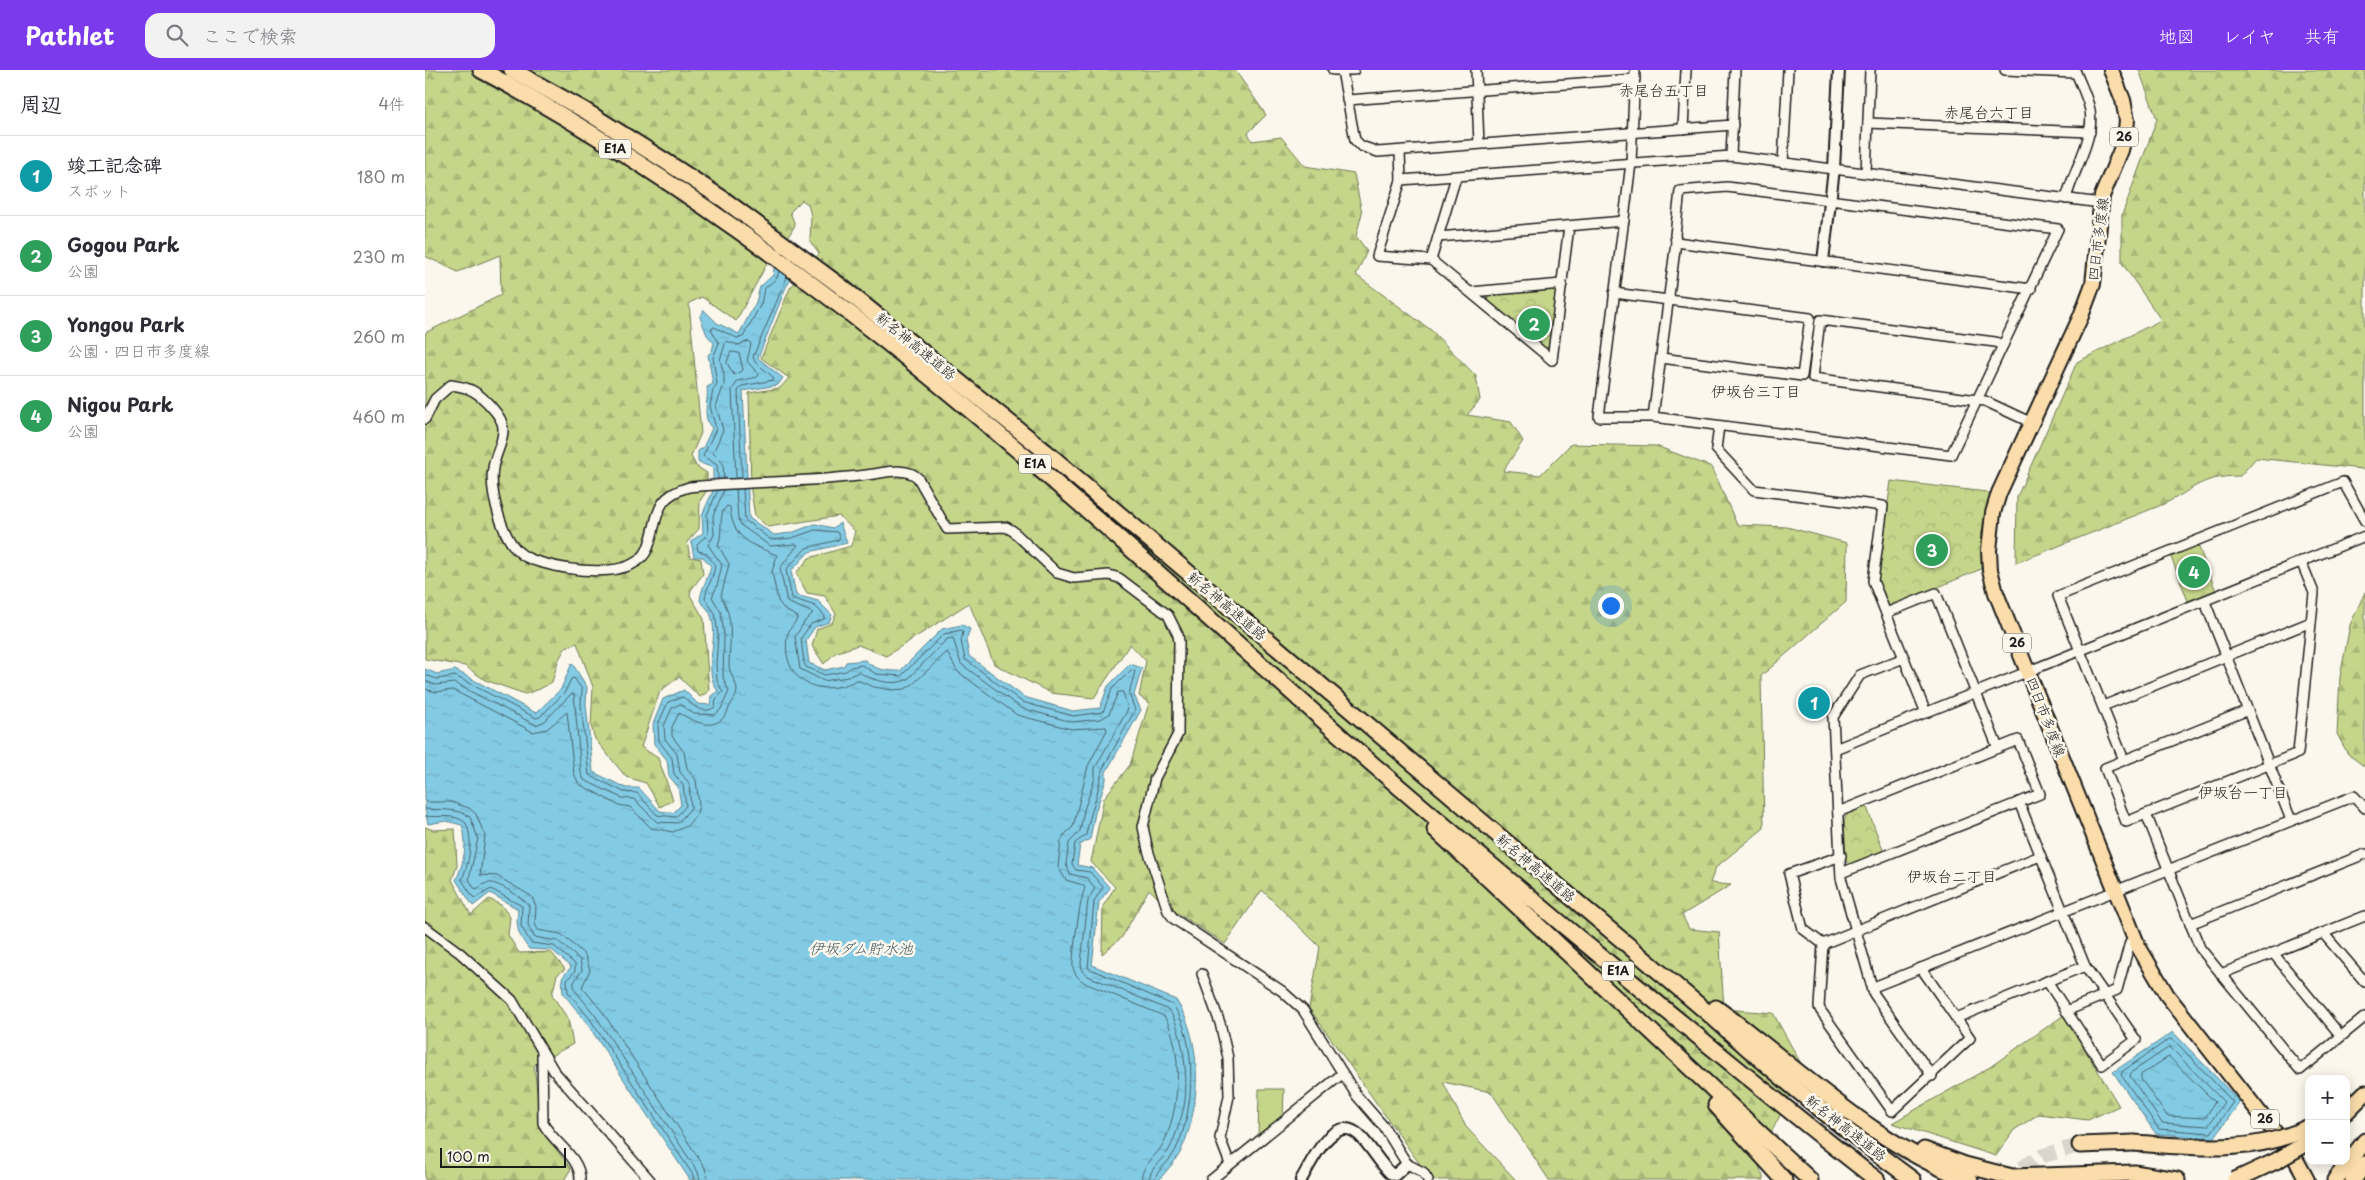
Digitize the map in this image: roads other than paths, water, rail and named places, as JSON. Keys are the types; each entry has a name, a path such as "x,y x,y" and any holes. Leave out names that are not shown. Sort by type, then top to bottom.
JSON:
{"highway":[{"name":"新名神高速道路","path":"481,70 575,123 662,178 745,235 838,293 1046,452 1829,1116 1913,1180"},
{"name":"新名神高速道路","path":"512,70 584,110 665,161 752,220 1034,464 1364,757 1686,1028 1877,1180"},
{"path":"1364,757 1415,810 1613,998 1810,1180"},
{"path":"1652,966 1725,1015 1866,1123 1913,1153 1970,1180"},
{"path":"1613,998 1784,1180"},
{"path":"2350,1102 2365,1093"},
{"path":"2350,1108 2365,1093"},
{"path":"1866,1123 1932,1153 1989,1172 2031,1178 2134,1174 2177,1180"},
{"path":"2080,1145 2134,1143 2199,1148 2242,1147 2283,1138 2305,1129"},
{"path":"2335,1180 2365,1141"},
{"path":"2235,1180 2276,1161 2305,1144"},
{"path":"2353,1180 2365,1164"}],"main road":[{"name":"四日市多度線","path":"2111,70 2123,100 2127,120 2126,130 2101,204 2092,290 1999,493 1993,513 1989,541 1990,570 1996,593 2134,936 2167,995 2295,1158 2307,1180"}],"street":[{"path":"1353,70 1337,70 1347,100 1355,140 1361,146 1378,152 1733,125"},
{"path":"1476,70 1479,144"},
{"path":"1683,129 1685,70"},
{"path":"1731,156 1735,70"},
{"path":"1783,163 1788,70"},
{"path":"1823,261 1834,169 1839,70"},
{"path":"1866,173 1870,70"},
{"path":"2005,70 2075,71 2090,112 2090,132 2071,180 2066,199"},
{"path":"1347,100 1477,90 1635,74 1631,163 1599,417 1653,417 1947,455 1953,453 2058,230 1723,187 1680,191 1675,234 1676,242 1653,417"},
{"path":"1868,123 2090,132"},
{"path":"1400,150 1401,180 1377,256 1431,260 1552,360 1569,226"},
{"path":"1401,180 1731,156 2101,204"},
{"path":"1431,260 1456,177"},
{"path":"1438,237 1624,221"},
{"path":"1676,242 2031,289"},
{"path":"1471,292 1562,284"},
{"path":"1614,293 1810,318 1802,376 1661,358"},
{"path":"2003,345 1995,342 1821,320 1813,378 1985,401 2032,424"},
{"path":"425,419 435,399 451,385 474,391 501,418 503,432 492,470 498,512 506,536 521,555 540,563 598,571 623,568 637,560 647,549 663,500 681,489 697,486 814,481 894,472 913,473 918,478 947,529 1006,527 1013,531 1057,573 1075,578 1114,576 1168,615 1178,635 1179,642 1178,734 1155,778 1143,826 1148,850 1166,908 1174,919 1282,991 1303,1010 1357,1096 1384,1127 1407,1164 1423,1172 1428,1180"},
{"path":"1719,426 1715,449 1754,490 1883,506 1873,581 1926,714"},
{"path":"2124,760 2058,596 2343,482 2365,521"},
{"path":"1835,749 2029,673 2365,536"},
{"path":"2248,710 2105,768 2126,822 2298,753 2315,592 2301,561"},
{"path":"1886,613 1936,593 1998,748"},
{"path":"2205,602 2291,820"},
{"path":"2103,706 2311,622"},
{"path":"1904,658 1860,675 1833,717 1841,873 1871,988 1932,1076"},
{"path":"1839,812 2018,740 2040,794 1841,873"},
{"path":"1871,988 2354,796 2365,808"},
{"path":"2019,802 2085,966 2136,1040 2102,1065 2047,982"},
{"path":"2146,814 2199,948 2300,1070 2365,1017"},
{"path":"2190,924 2365,854"},
{"path":"1823,944 1803,929 1789,874 1841,856"},
{"path":"1823,944 2041,856"},
{"path":"2221,974 2365,916"},
{"path":"425,927 460,953 512,1000 542,1053 560,1078 650,1180"},
{"path":"2323,933 2365,982"},
{"path":"2066,1011 2117,990 2130,942 2134,936"},
{"path":"1823,944 1819,1007 1892,1111 1932,1076 1970,1038 1921,968"},
{"path":"2273,954 2341,1036"},
{"path":"1956,1018 2085,966"},
{"path":"1202,974 1220,1023 1228,1058 1229,1096 1220,1138 1230,1164"},
{"path":"542,1053 543,1124 576,1164 580,1180"},
{"path":"1211,1180 1342,1074"},
{"path":"1301,1180 1326,1138 1339,1130 1349,1130 1358,1134 1390,1173 1395,1175 1407,1164"}],"water":[{"name":"伊坂ダム貯水池","path":"801,249 796,272 786,287 758,358 783,378 778,385 743,391 749,518 774,535 791,533 815,524 833,528 840,523 847,543 809,552 791,571 796,595 818,601 832,615 829,622 815,627 806,640 809,663 825,670 844,666 846,662 865,660 877,668 900,671 942,629 962,625 970,629 966,640 969,656 1024,697 1073,711 1100,708 1108,686 1130,664 1142,668 1134,695 1141,710 1106,772 1106,780 1095,813 1090,839 1080,845 1077,865 1092,868 1110,888 1099,902 1092,965 1176,1000 1185,1017 1191,1035 1195,1055 1196,1076 1192,1116 1180,1153 1159,1180 690,1180 586,1022 563,993 562,978 571,967 552,950 529,949 518,930 518,909 490,893 473,906 456,880 464,853 465,839 462,825 446,821 428,824 425,809 425,669 437,674 455,670 536,713 561,689 572,663 587,687 586,704 593,772 626,788 639,788 660,811 673,813 681,805 678,787 669,776 667,760 654,744 653,724 663,699 684,690 698,704 710,705 711,696 718,691 711,673 713,623 709,611 700,601 711,566 703,557 694,557 691,541 703,533 702,515 713,491 713,468 698,462 698,451 703,448 712,428 707,419 706,409 707,387 713,384 708,355 712,351 714,343 707,335 700,317 704,310 717,323 739,334 756,302 760,287 773,275 775,263"},
{"path":"2173,1032 2240,1102 2214,1138 2156,1134 2113,1072"}],"tunnel":[{"path":"2002,1180 2042,1156 2080,1145"}],"place":[{"name":"Gogou Park","path":"1534,324"},
{"name":"Yongou Park","path":"1932,550"},
{"name":"Nigou Park","path":"2194,572"},
{"name":"竣工記念碑","path":"1814,703"}],"district":[{"name":"赤尾台五丁目","path":"1664,91"},
{"name":"赤尾台六丁目","path":"1989,113"},
{"name":"伊坂台三丁目","path":"1756,392"},
{"name":"伊坂台一丁目","path":"2243,793"},
{"name":"伊坂台二丁目","path":"1952,877"}]}
